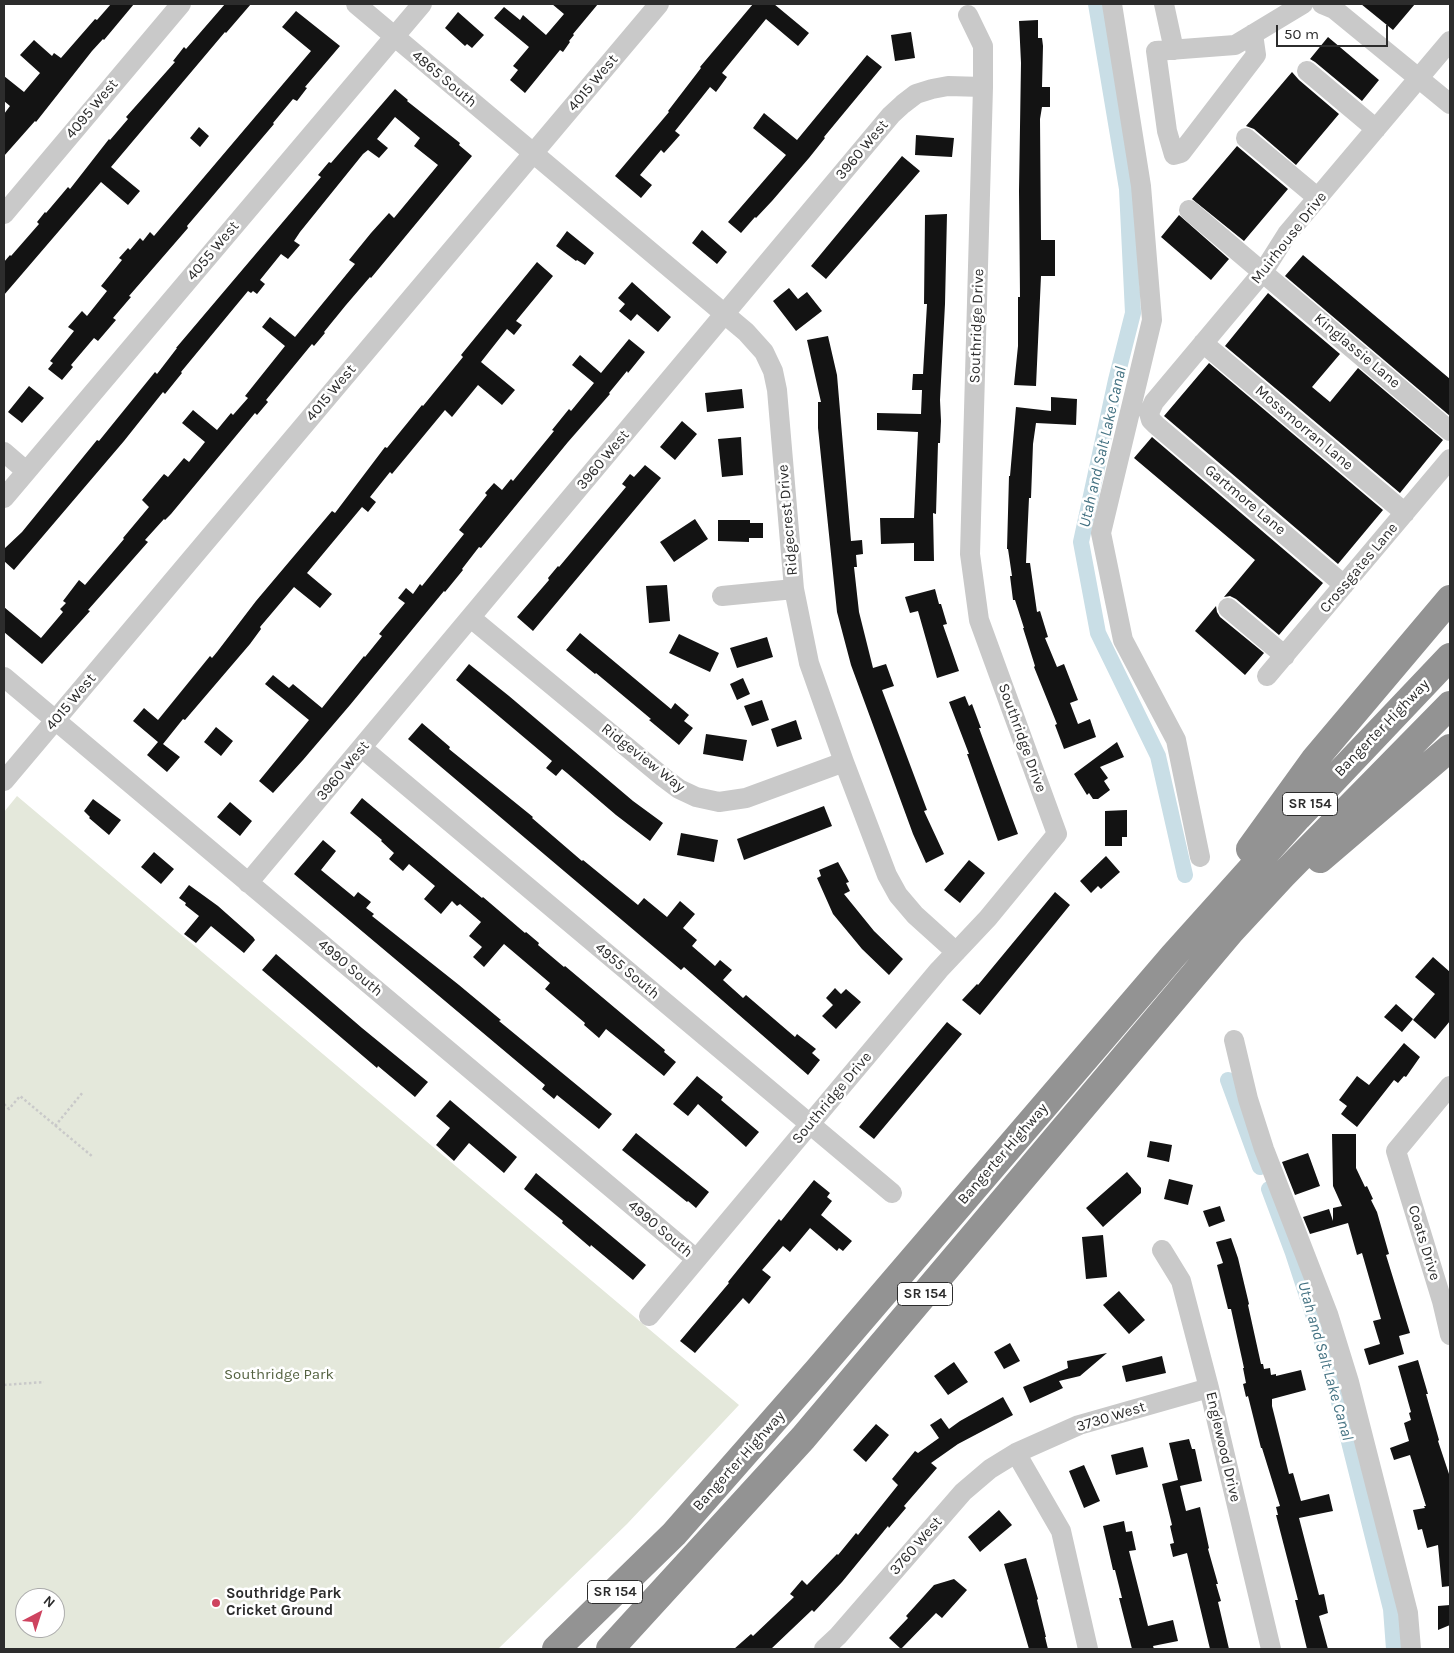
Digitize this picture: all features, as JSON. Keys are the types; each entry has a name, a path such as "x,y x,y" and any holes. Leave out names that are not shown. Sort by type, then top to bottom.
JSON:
{"highway":[{"path":"1173,956 1279,806 1315,759 1450,599"},
{"name":"Bangerter Highway","path":"556,1649 674,1534 721,1482 1173,956 1298,817 1450,657"},
{"name":"Bangerter Highway","path":"610,1649 803,1438 1231,931 1450,704"},
{"path":"1231,931 1364,822 1450,748"}],"street":[{"name":"4095 West","path":"4,214 181,4"},
{"name":"4865 South","path":"356,4 533,153"},
{"name":"4055 West","path":"4,498 422,4"},
{"name":"4015 West","path":"4,781 659,4"},
{"path":"1112,4 1141,186 1152,320 1100,533 1123,640 1176,740 1200,857"},
{"path":"1164,4 1174,50"},
{"path":"1253,34 1256,55 1181,154 1174,155 1167,131 1156,52 1235,45 1253,34 1304,4"},
{"path":"1322,4 1334,8 1450,104"},
{"name":"Southridge Drive","path":"649,1316 939,970 988,918 1057,834 978,620 970,554 984,87 983,46 968,15"},
{"name":"Muirhouse Drive","path":"1149,413 1154,402 1264,272 1287,234 1450,41"},
{"path":"1307,71 1376,129"},
{"name":"3960 West","path":"248,883 891,116 916,94 932,89 948,86 984,87"},
{"path":"1246,138 1318,198"},
{"name":"Ridgecrest Drive","path":"533,153 746,332 764,352 773,371 777,390 794,589 809,663 887,875 898,895 914,916 956,952"},
{"name":"Kinglassie Lane","path":"1189,210 1450,431"},
{"name":"Mossmorran Lane","path":"1203,343 1405,513"},
{"name":"Gartmore Lane","path":"1149,413 1151,420 1156,425 1344,585"},
{"path":"4,452 26,470"},
{"name":"Crossgates Lane","path":"1267,676 1450,459"},
{"path":"722,596 794,589"},
{"path":"1228,608 1284,656"},
{"name":"Ridgeview Way","path":"471,618 662,777 679,789 696,797 719,802 746,798 844,762"},
{"name":"4990 South","path":"4,677 696,1259"},
{"name":"4955 South","path":"362,748 892,1193"},
{"path":"1234,1040 1248,1099 1264,1150 1328,1314 1349,1382 1408,1613 1411,1649"},
{"name":"Coats Drive","path":"1450,1086 1396,1151 1446,1299 1450,1335"},
{"name":"Englewood Drive","path":"1162,1250 1180,1281 1209,1388 1271,1649"},
{"name":"3730 West","path":"1016,1453 1079,1425 1209,1388"},
{"path":"1016,1453 1061,1531 1088,1649"},
{"name":"3760 West","path":"824,1649 838,1636 963,1492 990,1469 1016,1453"}],"path":[{"path":"56,1126 83,1092"},
{"path":"4,1104 9,1109 20,1096 93,1158"},
{"path":"4,1385 44,1382"}],"green space":[{"name":"Southridge Park","path":"17,796 739,1405 627,1524 498,1649 4,1649 4,812"}],"building":[{"path":"111,4 134,4 104,40 92,51 36,122 4,156 4,114 10,106 4,101 4,76 24,92 40,73 20,55 34,40 52,56 54,53 61,58 95,19 97,20"},
{"path":"225,4 251,4 111,167 140,191 128,205 101,182 4,295 4,262 39,224 37,222 45,212 68,187 70,189 109,139 128,119 126,117 175,62 173,61 184,47 186,49"},
{"path":"552,4 598,4 573,34 563,52 560,50 525,93 510,80 518,70 513,66 529,47 494,18 504,7 520,20 523,15 546,35 564,14"},
{"path":"753,4 774,4 809,33 798,46 766,19 722,73 727,77 716,92 710,87 675,131 680,135 664,153 661,150 640,175 652,185 641,198 615,176 669,112 700,67"},
{"path":"1361,4 1415,4 1393,30"},
{"path":"296,11 340,46 305,87 307,88 297,101 293,99 187,226 188,228 129,296 131,297 113,318 116,320 98,341 94,338 71,365 73,367 62,380 48,369 53,363 50,361 74,331 68,327 82,311 87,316 107,291 101,286 122,260 119,258 128,248 130,250 140,238 143,241 150,232 154,236 311,51 282,27"},
{"path":"458,12 484,35 472,48 467,44 465,46 445,28"},
{"path":"1038,20 1038,38 1042,38 1043,46 1042,87 1050,87 1050,107 1042,107 1040,119 1041,240 1055,240 1055,276 1041,276 1036,386 1014,385 1018,346 1018,297 1020,297 1021,63 1019,21"},
{"path":"911,32 915,58 895,61 891,35"},
{"path":"1328,37 1379,80 1362,101 1310,59"},
{"path":"867,55 882,67 809,158 741,233 728,222 786,155 753,128 764,113 797,140"},
{"path":"1292,72 1339,114 1296,165 1254,129 1246,126"},
{"path":"395,89 407,101 460,143 459,145 472,156 371,278 346,305 314,346 312,344 266,400 268,402 257,415 255,413 171,514 145,540 148,542 42,664 4,632 4,607 41,638 63,612 60,609 66,603 63,601 79,580 85,585 149,507 142,500 164,474 168,477 184,458 189,462 205,442 182,423 193,410 217,430 231,413 233,415 248,398 245,396 285,346 262,327 270,317 295,337 355,264 349,260 371,233 389,213 394,218 438,165 414,146 420,138 395,117 377,139 388,148 379,158 368,150 363,154 300,232 294,241 300,245 288,259 281,254 260,280 265,284 257,294 253,291 251,293 248,291 165,394 163,392 124,441 14,570 4,561 4,549 22,532 155,372 157,374 176,348 321,177 318,175 329,162 331,163"},
{"path":"199,127 209,136 200,147 190,138"},
{"path":"916,135 954,138 952,157 915,155"},
{"path":"1237,146 1288,189 1244,241 1192,199"},
{"path":"902,156 920,171 826,279 811,266"},
{"path":"947,214 940,443 938,443 936,514 933,513 934,561 914,561 914,543 881,544 880,518 914,518 918,432 877,430 877,413 921,414 922,390 912,390 913,374 923,374 927,304 924,304 925,215"},
{"path":"1179,215 1229,259 1211,280 1161,237"},
{"path":"702,230 727,252 717,264 692,243"},
{"path":"567,231 594,253 585,265 576,261 556,246"},
{"path":"1303,255 1450,379 1450,416 1285,276"},
{"path":"537,262 553,276 516,321 522,325 514,335 507,329 481,362 515,390 502,405 478,385 452,417 445,410 392,474 390,472 370,497 376,502 368,512 362,507 307,573 332,594 320,608 294,587 260,627 261,629 250,644 163,744 180,757 167,772 147,755 158,742 133,721 144,708 158,720 210,656 212,658 217,652 256,601 332,511 335,513 385,447 387,448 423,406 463,357 461,355"},
{"path":"632,282 671,317 658,332 637,314 631,321 619,311 625,304 618,298"},
{"path":"789,288 798,299 807,292 822,311 796,331 773,301"},
{"path":"1268,293 1340,354 1312,387 1330,402 1358,368 1443,440 1400,493 1225,346"},
{"path":"828,336 837,375 851,541 862,540 863,554 856,555 857,567 854,567 859,612 873,668 886,664 894,686 882,690 927,810 924,811 944,854 926,863 913,834 851,665 837,612 818,428 818,402 821,402 807,340"},
{"path":"629,339 645,352 628,373 627,371 610,394 481,548 479,547 463,570 350,705 273,793 259,781 309,720 265,684 273,675 289,688 293,684 322,708 382,636 379,634 405,603 398,598 406,588 413,594 420,584 422,586 464,534 459,530 487,495 485,493 494,483 502,490 511,479 513,481 554,431 552,430 569,409 571,411 594,383 572,365 580,355 601,373"},
{"path":"1209,363 1383,510 1338,564 1164,416"},
{"path":"29,386 44,398 22,423 8,412"},
{"path":"742,389 744,408 707,412 705,393"},
{"path":"1051,397 1077,399 1076,425 1036,423 1033,444 1031,498 1029,498 1026,563 1030,563 1037,612 1040,611 1048,637 1045,638 1057,667 1064,664 1078,700 1070,703 1078,724 1090,719 1096,737 1064,749 1055,725 1057,724 1034,667 1015,600 1013,600 1010,576 1012,576 1007,549 1009,476 1016,407 1051,411"},
{"path":"682,421 697,434 675,460 660,447"},
{"path":"741,437 743,475 722,477 718,439"},
{"path":"1152,437 1323,583 1279,635 1236,599 1230,596 1224,597 1255,560 1134,458"},
{"path":"645,465 661,478 533,631 517,617 626,487 622,484 630,474 634,477"},
{"path":"695,519 708,539 674,562 660,542"},
{"path":"718,520 750,520 750,523 763,523 763,538 749,538 749,542 718,541"},
{"path":"667,585 670,621 649,623 646,586"},
{"path":"935,589 947,624 943,625 959,671 937,678 918,611 910,613 905,597"},
{"path":"1216,606 1220,617 1264,653 1245,675 1195,631"},
{"path":"580,633 671,709 675,703 689,715 684,721 693,728 679,745 649,720 651,719 566,650"},
{"path":"679,634 719,653 710,672 669,653"},
{"path":"767,637 773,657 737,668 730,648"},
{"path":"469,664 633,801 663,823 650,841 562,769 556,776 546,768 552,761 456,680"},
{"path":"743,678 750,694 737,700 730,684"},
{"path":"965,696 969,706 972,704 1018,834 998,841 967,754 969,754 949,702"},
{"path":"762,700 769,720 752,726 744,706"},
{"path":"796,720 802,739 777,747 771,729"},
{"path":"422,723 450,747 449,749 533,817 582,861 638,905 644,898 667,917 680,901 695,914 683,928 697,940 692,946 715,966 720,960 732,970 723,980 743,998 746,995 795,1037 797,1034 816,1049 812,1053 820,1060 808,1075 684,967 681,970 408,739"},
{"path":"216,727 233,741 221,756 204,742"},
{"path":"706,734 747,740 743,761 703,754"},
{"path":"1117,742 1124,757 1100,767 1108,778 1104,781 1110,790 1098,799 1093,799 1089,793 1087,795 1074,774"},
{"path":"362,798 482,898 526,932 539,943 538,945 665,1050 664,1052 676,1062 664,1076 606,1029 599,1038 584,1025 585,1023 545,989 550,983 504,944 484,967 473,957 482,947 469,936 481,922 460,904 457,906 452,901 441,914 424,899 435,886 409,864 403,871 389,859 394,853 382,840 350,813"},
{"path":"93,799 121,820 109,835 89,818 84,811"},
{"path":"230,802 252,821 240,836 217,817"},
{"path":"824,806 832,826 744,860 737,839"},
{"path":"1127,810 1127,837 1122,837 1122,846 1105,846 1105,811"},
{"path":"681,833 718,840 714,862 677,855"},
{"path":"323,840 336,851 321,870 354,897 358,892 371,902 366,908 374,914 372,916 459,985 501,1020 499,1021 612,1114 599,1129 557,1095 554,1099 542,1089 545,1085 294,874"},
{"path":"154,852 174,869 161,884 141,867"},
{"path":"1106,856 1120,872 1101,889 1098,886 1091,893 1080,881"},
{"path":"969,860 985,873 960,903 944,890"},
{"path":"838,862 849,882 846,883 850,891 844,894 874,931 903,959 889,975 862,949 833,914 817,878 821,876 819,870"},
{"path":"189,885 218,906 253,937 255,940 244,953 211,926 196,943 184,934 199,916 179,898"},
{"path":"1055,892 1070,905 980,1015 962,1000 978,985"},
{"path":"276,954 428,1082 415,1097 378,1066 377,1068 262,970"},
{"path":"1433,957 1450,972 1450,1021 1435,1039 1413,1020 1435,994 1415,977"},
{"path":"835,988 841,994 846,989 861,1002 836,1029 822,1016 833,1005 826,998"},
{"path":"1396,1004 1413,1019 1402,1032 1384,1017"},
{"path":"947,1022 962,1034 874,1139 859,1127"},
{"path":"1404,1043 1420,1057 1406,1077 1404,1076 1398,1083 1394,1080 1357,1127 1341,1114 1347,1106 1339,1100 1357,1076 1369,1085"},
{"path":"697,1076 723,1097 721,1100 759,1132 746,1147 698,1104 688,1116 673,1104"},
{"path":"450,1100 517,1157 504,1173 469,1143 454,1161 436,1145 450,1128 436,1116"},
{"path":"636,1133 709,1192 696,1208 622,1150"},
{"path":"1332,1134 1356,1134 1356,1168 1373,1199 1371,1200 1377,1212 1389,1254 1386,1255 1410,1333 1399,1336 1404,1354 1369,1365 1364,1349 1380,1344 1373,1321 1381,1319 1362,1253 1357,1255 1348,1223 1310,1234 1303,1217 1329,1209 1333,1221 1333,1208 1342,1206 1333,1186"},
{"path":"1150,1141 1172,1145 1169,1162 1147,1157"},
{"path":"1308,1153 1320,1186 1295,1195 1282,1162"},
{"path":"1127,1172 1141,1188 1141,1193 1103,1227 1086,1208"},
{"path":"536,1173 646,1265 633,1280 591,1245 590,1247 562,1223 563,1221 524,1189"},
{"path":"1169,1179 1193,1185 1188,1205 1164,1199"},
{"path":"814,1180 830,1193 827,1197 832,1201 821,1215 852,1241 843,1251 839,1248 837,1251 810,1228 790,1252 783,1246 762,1270 771,1277 749,1304 743,1298 695,1353 680,1341 729,1283 779,1219 781,1221"},
{"path":"1220,1206 1225,1221 1209,1227 1203,1211"},
{"path":"1103,1235 1107,1277 1086,1279 1082,1237"},
{"path":"1231,1238 1249,1304 1261,1364 1263,1364 1264,1369 1270,1368 1271,1375 1276,1374 1276,1376 1301,1370 1306,1390 1272,1399 1272,1406 1289,1474 1293,1473 1301,1501 1329,1494 1333,1511 1299,1518 1319,1595 1324,1594 1328,1613 1319,1616 1328,1649 1307,1649 1295,1600 1298,1600 1276,1515 1278,1515 1276,1507 1280,1506 1261,1448 1248,1396 1246,1397 1243,1384 1246,1383 1244,1368 1231,1309 1228,1309 1217,1265 1223,1263 1216,1242"},
{"path":"1119,1291 1145,1320 1129,1334 1103,1305"},
{"path":"1010,1343 1020,1361 1004,1369 994,1352"},
{"path":"1107,1353 1080,1376 1059,1381 1063,1388 1030,1403 1023,1387 1068,1368 1067,1361"},
{"path":"1162,1356 1166,1373 1126,1382 1122,1366"},
{"path":"1418,1360 1428,1394 1426,1394 1438,1441 1450,1477 1450,1586 1442,1587 1438,1545 1427,1548 1422,1529 1418,1530 1413,1510 1425,1508 1424,1506 1426,1506 1410,1455 1394,1460 1390,1448 1409,1441 1404,1423 1411,1420 1409,1413 1411,1412 1398,1366"},
{"path":"954,1362 968,1382 948,1395 934,1376"},
{"path":"1003,1397 1013,1415 958,1444 931,1463 937,1468 904,1506 906,1508 889,1528 888,1526 842,1582 814,1612 812,1610 771,1649 734,1649 751,1634 753,1636 794,1597 790,1594 802,1580 807,1585 838,1555 856,1533 858,1535 898,1485 892,1479 915,1451 918,1453 939,1438 930,1425 941,1418 949,1429"},
{"path":"876,1424 889,1435 866,1462 853,1450"},
{"path":"1189,1439 1192,1449 1195,1449 1202,1481 1180,1486 1186,1511 1200,1507 1208,1549 1218,1584 1216,1584 1221,1601 1218,1602 1229,1649 1210,1649 1187,1553 1173,1557 1170,1544 1174,1543 1170,1526 1172,1525 1162,1484 1178,1480 1169,1443"},
{"path":"1143,1447 1148,1467 1116,1475 1111,1455"},
{"path":"1084,1465 1100,1501 1084,1508 1069,1471"},
{"path":"999,1510 1012,1525 980,1552 968,1537"},
{"path":"1124,1521 1126,1532 1132,1531 1136,1550 1129,1551 1148,1626 1173,1620 1178,1641 1153,1646 1154,1649 1132,1649 1119,1598 1122,1598 1115,1570 1113,1570 1103,1526"},
{"path":"1026,1558 1038,1599 1048,1649 1029,1649 1004,1564"},
{"path":"954,1579 967,1590 942,1618 936,1613 901,1649 889,1638 908,1618 906,1616 934,1585"},
{"path":"1450,1605 1450,1625 1438,1630 1438,1606"}],"waterway":[{"name":"Utah and Salt Lake Canal","path":"1096,4 1127,189 1133,313 1116,380 1081,542 1098,633 1158,756 1185,875"},
{"name":"Utah and Salt Lake Canal","path":"1228,1080 1260,1167"},
{"name":"Utah and Salt Lake Canal","path":"1269,1189 1293,1253 1330,1366 1391,1609 1394,1649"}],"place":[{"name":"Southridge Park Cricket Ground","path":"216,1603"}]}
